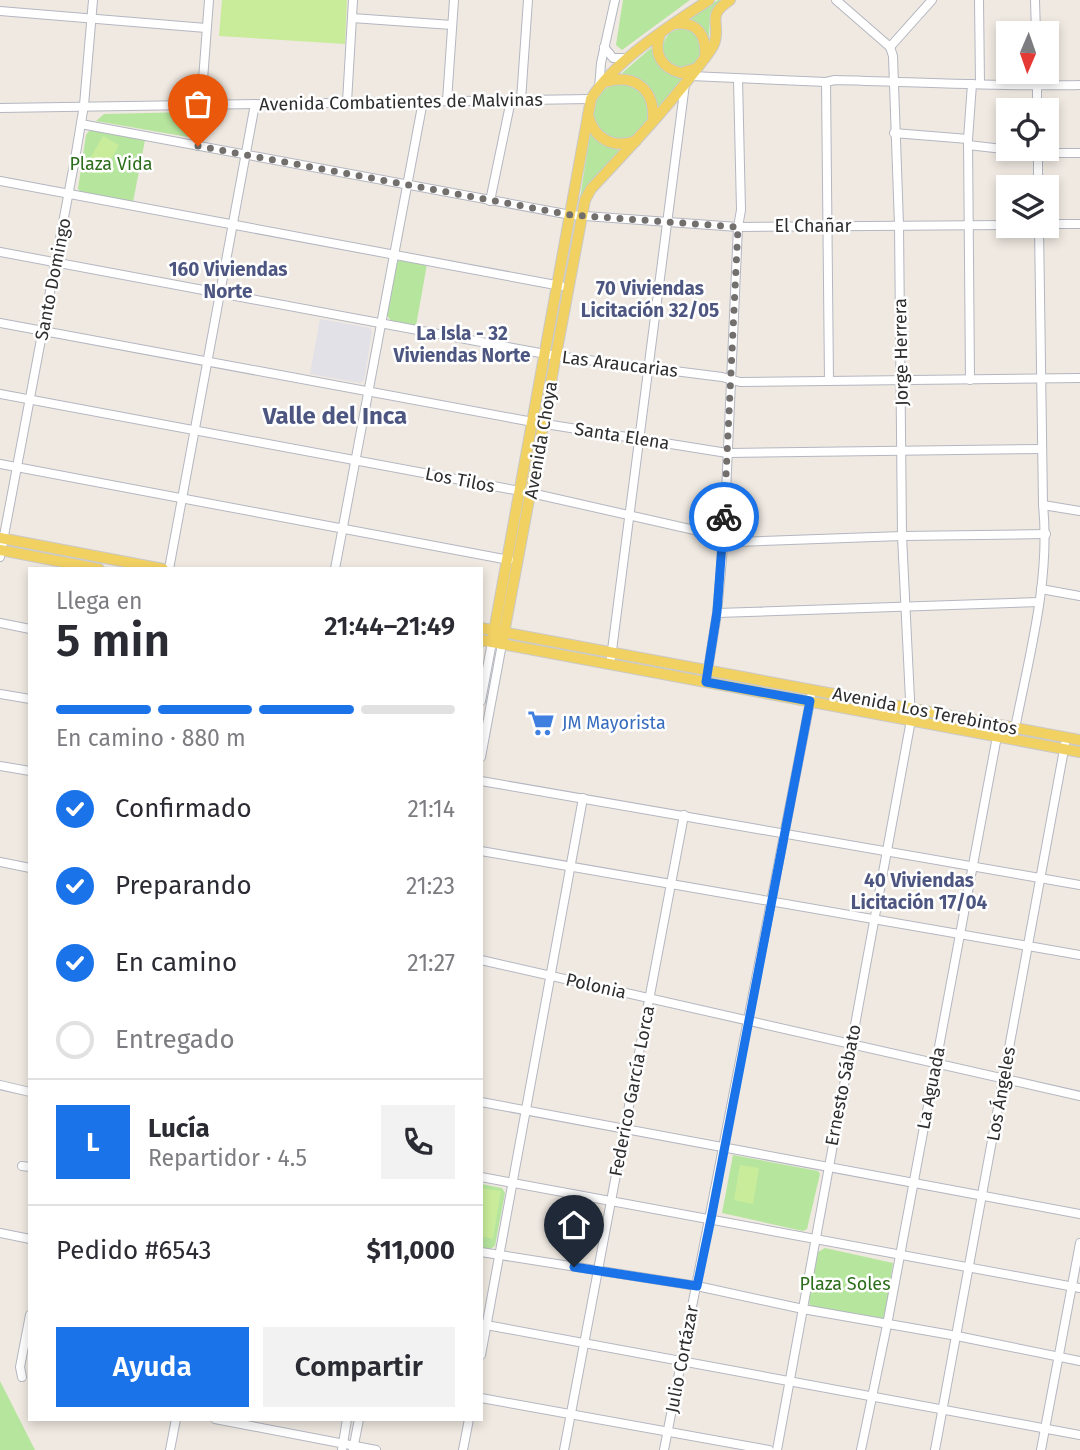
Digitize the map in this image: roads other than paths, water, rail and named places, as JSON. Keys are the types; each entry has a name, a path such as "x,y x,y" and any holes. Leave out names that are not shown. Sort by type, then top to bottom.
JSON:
{"main road":[{"path":"709,0 671,24 602,85 591,99 588,114 591,125 606,141 622,145 636,141 705,58 715,41 714,16 722,5 730,0"},
{"path":"671,24 688,24 701,32 706,47 705,58"},
{"path":"660,34 657,51 665,66 691,76"},
{"path":"602,85 624,79 645,89 651,98 653,121"},
{"name":"Avenida Choya","path":"495,638 513,561 576,216 588,114"},
{"name":"Avenida Choya","path":"576,216 591,189 636,141"},
{"path":"1,547 90,567"},
{"path":"1,547 148,567"},
{"name":"Avenida Los Terebintos","path":"495,638 1065,743 1080,752"},
{"name":"Avenida Los Terebintos","path":"1065,743 1080,740"}],"street":[{"name":"Santo Domingo","path":"1,547 31,400 81,124 93,0"},
{"path":"198,146 209,0"},
{"path":"346,102 354,0"},
{"path":"447,101 454,0"},
{"path":"521,100 528,0"},
{"path":"602,85 604,47 615,0"},
{"path":"836,0 890,47 932,0"},
{"path":"970,380 968,142 976,84 979,0"},
{"path":"1035,0 1036,21"},
{"path":"0,11 206,27"},
{"path":"352,18 452,25"},
{"path":"604,47 613,58 631,58"},
{"name":"Jorge Herrera","path":"890,47 894,82 899,225 902,536 910,714"},
{"path":"610,658 668,223 691,76 826,82 835,80 1080,85"},
{"path":"707,676 717,612 724,537 738,227 741,211 738,79"},
{"path":"826,82 829,381"},
{"path":"1037,86 1037,98"},
{"name":"Avenida Combatientes de Malvinas","path":"0,108 591,99"},
{"path":"490,201 511,100"},
{"path":"335,567 423,101"},
{"path":"169,567 255,104"},
{"name":"El Chañar","path":"81,124 576,216 738,227 996,225"},
{"path":"894,133 996,146"},
{"path":"1059,152 1080,153"},
{"path":"0,181 563,286"},
{"path":"1059,224 1080,224"},
{"path":"1014,734 1039,602 1046,534 1043,505 1039,238"},
{"name":"Las Araucarias","path":"0,252 551,355 740,382 1080,378"},
{"name":"Santa Elena","path":"0,323 538,423 727,453 1042,449"},
{"name":"Los Tilos","path":"0,394 526,492 630,514 737,542 1046,534"},
{"path":"0,464 513,561"},
{"path":"1043,505 1080,511"},
{"path":"1041,589 1080,596"},
{"path":"717,612 1039,602"},
{"path":"0,623 28,629"},
{"name":"Avenida Choya","path":"483,692 495,638"},
{"name":"Avenida Choya","path":"483,740 495,638"},
{"path":"0,694 28,699"},
{"name":"Julio Cortázar","path":"664,1450 811,696"},
{"name":"Ernesto Sábato","path":"778,1450 910,714"},
{"name":"La Aguada","path":"861,1450 887,1325 998,731"},
{"name":"Los Ángeles","path":"934,1450 1065,743"},
{"path":"0,766 28,771"},
{"path":"483,781 1080,884"},
{"path":"583,798 500,1255 484,1325 1080,1435"},
{"name":"Federico García Lorca","path":"564,1450 684,815"},
{"path":"483,851 1080,955"},
{"path":"0,862 28,868"},
{"name":"Polonia","path":"483,960 1080,1096"},
{"path":"0,1085 28,1092"},
{"path":"483,1102 1080,1214"},
{"path":"483,1177 1076,1287"},
{"path":"0,1233 28,1239"},
{"path":"1041,1450 1076,1287 1080,1243"},
{"path":"483,1252 697,1286 803,1309 1080,1361"},
{"path":"22,1377 20,1367 28,1325"},
{"path":"483,1398 769,1450"},
{"path":"170,1450 176,1421"},
{"path":"224,1421 342,1447 376,1450"},
{"path":"342,1447 347,1421"},
{"path":"353,1448 359,1421"},
{"path":"463,1450 469,1421"}],"place":[{"name":"JM Mayorista","path":"541,723"}],"district":[{"name":"160 Viviendas Norte","path":"228,280"},
{"name":"70 Viviendas Licitación 32/05","path":"650,299"},
{"name":"La Isla - 32 Viviendas Norte","path":"462,344"},
{"name":"Valle del Inca","path":"335,416"},
{"name":"40 Viviendas Licitación 17/04","path":"919,891"}],"park label":[{"name":"Plaza Vida","path":"111,164"},
{"name":"Plaza Soles","path":"845,1284"}]}
